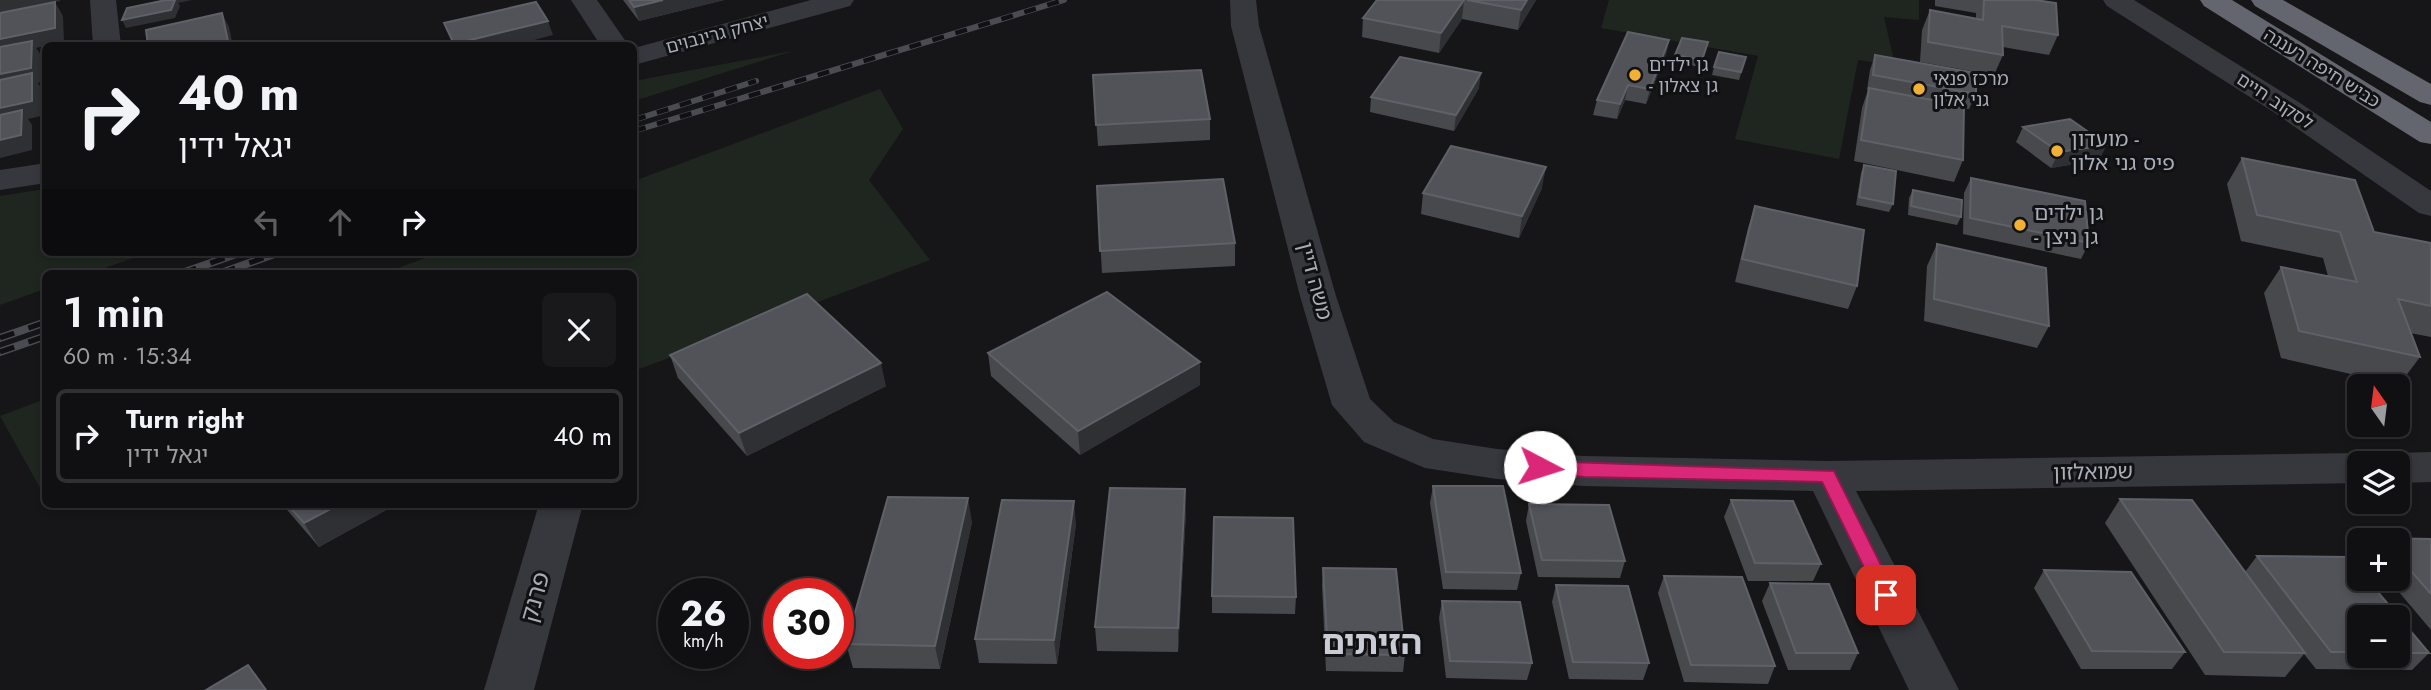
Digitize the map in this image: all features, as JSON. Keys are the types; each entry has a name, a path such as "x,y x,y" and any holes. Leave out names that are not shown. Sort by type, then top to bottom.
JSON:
{"highway":[{"name":"כביש חיפה רעננה","path":"2213,0 2431,135"},
{"name":"כביש חיפה רעננה","path":"2264,0 2431,96"}],"street":[{"path":"103,0 107,42"},
{"path":"584,0 612,42"},
{"name":"יצחק גרינבוים","path":"637,56 841,0"},
{"name":"משה דיין","path":"1243,0 1245,26 1318,296 1352,405 1378,432 1424,453 1497,464 1584,471 1827,476"},
{"name":"לסקוב חיים","path":"2116,0 2286,107 2431,206"},
{"path":"0,180 42,174"},
{"path":"2410,468 2431,467"},
{"name":"שמואלזון","path":"1827,476 2347,468"},
{"path":"1827,476 1934,690"},
{"name":"פרנק","path":"509,690 560,508"}],"shaded area":[{"path":"1609,0 1919,0 1919,20 1884,17 1895,65 1858,60 1839,159 1735,139 1758,56 1601,28"},
{"path":"793,51 637,100 637,80"},
{"path":"880,89 903,129 869,180 930,260 637,370 637,270 393,270 430,256 637,256 637,180"},
{"path":"42,189 42,256 139,256 99,270 42,270 42,290 0,305 0,196"},
{"path":"42,400 42,492 0,416"}],"building":[{"path":"175,0 171,10 122,20 127,8"},
{"path":"629,0 663,0 634,7"},
{"path":"1377,0 1464,0 1441,33 1363,18"},
{"path":"1467,0 1527,0 1521,10"},
{"path":"1984,0 2035,0 2056,3 2058,35 2002,26 2003,55 1928,42 1930,10 1983,20"},
{"path":"55,2 55,28 0,39 0,13"},
{"path":"536,2 548,21 462,42 453,42 444,23"},
{"path":"222,13 228,42 148,42 146,30"},
{"name":"גן ילדים - גן צאלון","path":"1628,32 1669,40 1650,89 1628,85 1620,104 1597,100"},
{"path":"1682,38 1708,42 1702,60 1675,55"},
{"path":"32,41 31,68 0,74 0,47"},
{"path":"1719,52 1746,57 1741,72 1714,67"},
{"path":"1875,55 1976,73 1976,94 1873,75"},
{"path":"1400,57 1481,73 1456,115 1371,97"},
{"path":"1201,70 1210,119 1096,125 1093,75"},
{"path":"32,73 32,101 0,108 0,80"},
{"path":"1869,88 1964,106 1963,160 1861,140"},
{"path":"22,110 21,135 0,140 0,115"},
{"path":"2070,119 2107,145 2059,152 2023,127"},
{"path":"1451,146 1546,167 1522,216 1423,193"},
{"path":"2242,158 2355,180 2374,232 2431,243 2431,306 2398,299 2420,357 2299,331 2281,267 2357,282 2340,232 2257,215"},
{"path":"1864,165 1896,171 1893,204 1859,197"},
{"path":"1971,178 2085,201 2089,243 1970,218"},
{"path":"1223,179 1235,243 1100,251 1097,186"},
{"path":"1913,190 1962,200 1961,217 1911,206"},
{"path":"1755,206 1864,230 1857,286 1742,259"},
{"path":"1937,244 2046,268 2049,326 1934,299"},
{"path":"1107,292 1200,362 1078,431 988,353"},
{"path":"807,294 881,363 739,433 670,355"},
{"path":"1433,486 1503,486 1521,573 1446,572"},
{"path":"1110,488 1185,489 1178,628 1095,627"},
{"path":"888,497 968,498 935,646 854,644 854,616"},
{"path":"2120,499 2192,500 2305,653 2224,652"},
{"path":"1002,500 1074,501 1054,640 975,639"},
{"path":"1731,500 1793,501 1821,564 1755,563"},
{"path":"1529,504 1609,505 1625,561 1542,560"},
{"path":"291,508 332,508 304,523"},
{"path":"1214,517 1293,518 1296,597 1212,596"},
{"path":"2410,539 2431,539 2431,594 2410,570"},
{"path":"2257,556 2347,557 2347,591 2377,591 2389,605 2347,605 2347,652 2331,652"},
{"path":"1323,568 1396,569 1405,655 1328,654"},
{"path":"2044,570 2131,572 2185,652 2092,651"},
{"path":"1664,576 1742,577 1775,666 1691,665"},
{"path":"1770,583 1829,584 1858,653 1796,653"},
{"path":"1556,585 1628,586 1649,663 1573,662"},
{"path":"1442,601 1520,602 1532,663 1450,661"},
{"path":"2410,630 2429,653 2410,653"},
{"path":"248,665 266,690 206,690"}],"railway":[{"path":"637,130 1064,0"},
{"path":"637,119 756,81"},
{"path":"191,270 231,256"},
{"path":"229,270 269,256"},
{"path":"0,338 42,323"},
{"path":"0,352 42,337"}],"place":[{"name":"גן ילדים - גן צאלון","path":"1635,75"},
{"name":"מרכז פנאי גני אלון","path":"1919,89"},
{"name":"מועדון - פיס גני אלון","path":"2057,151"},
{"name":"גן ילדים - גן ניצן","path":"2020,225"}],"district":[{"name":"הזיתים","path":"1372,642"}],"route":[{"path":"1540,467 1584,471 1827,476 1886,595"}]}
